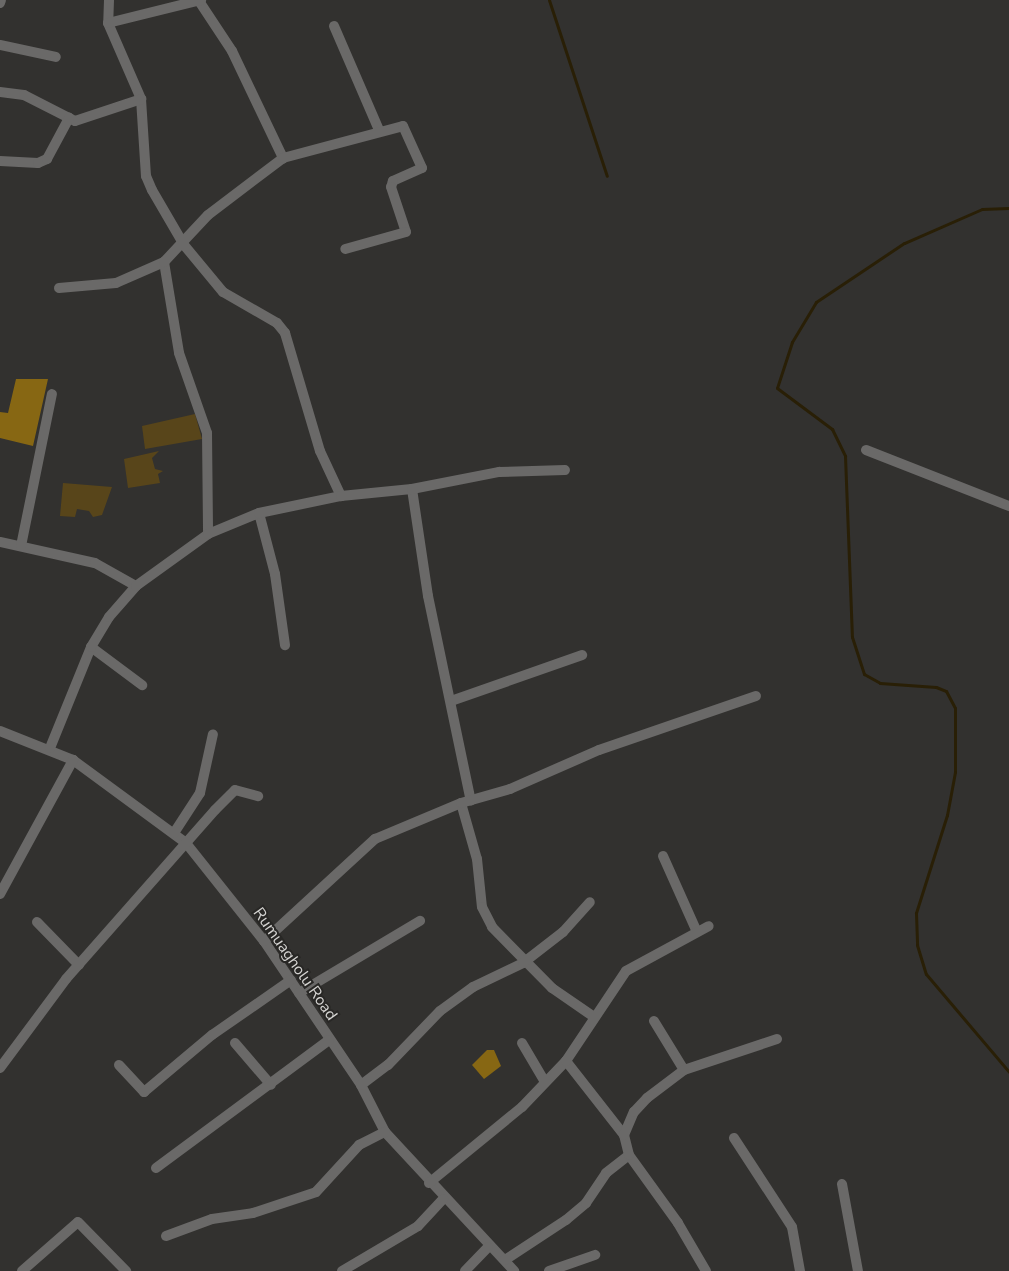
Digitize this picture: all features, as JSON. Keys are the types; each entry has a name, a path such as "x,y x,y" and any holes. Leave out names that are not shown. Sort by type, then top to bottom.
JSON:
{"street":[{"path":"110,0 108,22 141,99 146,176 184,245 223,292 277,323 285,333 320,451 341,496"},
{"path":"108,22 200,1 232,52 284,158"},
{"path":"334,26 379,130"},
{"path":"0,45 56,57"},
{"path":"0,92 24,95 69,118 82,120 141,99"},
{"path":"0,161 38,163 47,159 69,118"},
{"path":"59,288 116,283 164,262 184,245 208,215 284,158 379,130 404,126 422,168 393,181 391,187 406,232 345,249"},
{"path":"164,262 179,353 207,432 208,534"},
{"path":"21,546 52,394"},
{"path":"866,450 1009,506"},
{"path":"50,748 91,646 136,586 208,534 259,513 341,496 412,489 498,472 565,470"},
{"path":"412,489 428,596 450,701 477,859 482,907 492,927 523,963 594,1017"},
{"path":"259,513 280,598 285,645"},
{"path":"0,542 95,563 136,586"},
{"path":"91,646 142,685"},
{"path":"450,701 582,654"},
{"path":"264,942 375,839 466,802 756,696"},
{"name":"Rumuagholu Road","path":"0,731 50,748 73,760 186,842 264,942 291,980 329,1040 361,1085 385,1132 488,1247 505,1260 514,1271"},
{"path":"174,833 200,793 214,734"},
{"path":"0,894 73,760"},
{"path":"0,1068 79,965 234,790 258,796"},
{"path":"663,856 697,932"},
{"path":"361,1085 388,1065 440,1011 473,987 523,963 563,932 590,902"},
{"path":"299,993 420,921"},
{"path":"37,922 79,965"},
{"path":"429,1183 545,1082 566,1061 626,971 710,926"},
{"path":"119,1065 144,1092 219,1030 291,980"},
{"path":"654,1021 684,1070"},
{"path":"624,1135 634,1112 647,1098 684,1070 777,1039"},
{"path":"156,1168 271,1085 329,1040"},
{"path":"235,1042 271,1085"},
{"path":"522,1042 545,1082"},
{"path":"566,1061 624,1135 629,1155 678,1223 706,1271"},
{"path":"166,1236 212,1218 253,1213 316,1192 359,1145 385,1132"},
{"path":"734,1138 792,1227 800,1271"},
{"path":"505,1260 566,1220 586,1203 606,1173 629,1155"},
{"path":"842,1184 858,1271"},
{"path":"342,1271 418,1226 444,1199"},
{"path":"22,1271 78,1222 126,1271"},
{"path":"464,1271 488,1247"},
{"path":"549,1271 595,1255"}],"shaded area":[{"path":"16,379 48,379 33,446 0,438 0,412 8,413"},
{"path":"195,414 202,439 145,449 142,426"},
{"path":"159,451 152,458 155,469 163,471 158,474 160,483 128,488 124,459"},
{"path":"63,483 112,487 102,515 93,517 89,511 77,509 75,517 60,516"},
{"path":"487,1050 494,1050 501,1066 484,1079 472,1065"}],"waterway":[{"path":"549,0 607,176"},
{"path":"1009,208 982,209 904,243 816,302 792,342 777,388 832,429 845,456 852,637 864,674 880,683 936,687 946,691 955,708 955,772 947,815 916,913 917,945 926,974 1009,1072"}]}
